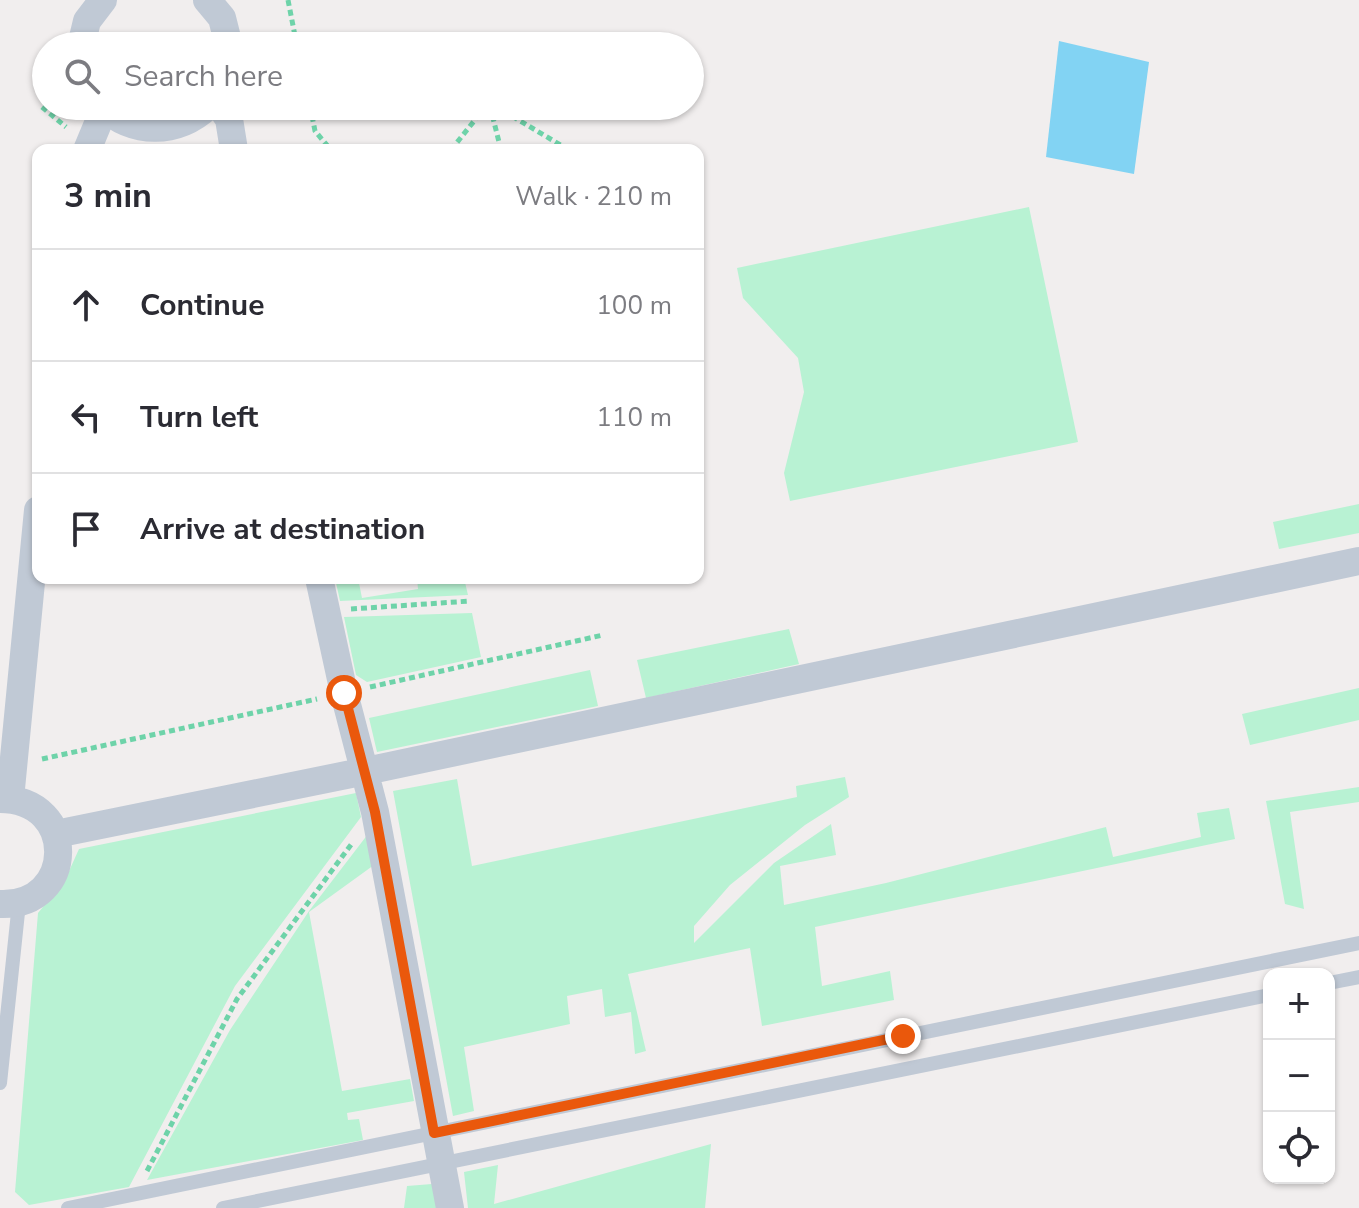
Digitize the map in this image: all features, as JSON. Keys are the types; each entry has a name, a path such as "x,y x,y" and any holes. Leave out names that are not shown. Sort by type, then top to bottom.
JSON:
{"street":[{"path":"84,32 87,21 101,0"},
{"path":"211,0 222,18 226,32"},
{"path":"89,144 98,120"},
{"path":"121,120 149,128 174,127 189,120"},
{"path":"229,120 233,144"},
{"path":"56,834 1359,561"},
{"path":"10,903 36,896 48,884 57,868 59,851 56,834 48,819 35,807 19,800 5,799 13,766 32,571"},
{"path":"320,584 375,812 450,1208"}],"lane":[{"path":"0,1083 10,903"},
{"path":"68,1208 1359,943"},
{"path":"1335,982 1359,977"},
{"path":"223,1208 1263,996"}],"path":[{"path":"288,0 294,32"},
{"path":"313,120 315,131 326,144"},
{"path":"456,144 478,120"},
{"path":"494,120 500,144"},
{"path":"515,120 558,144"},
{"path":"326,610 470,601"},
{"path":"13,766 603,635"},
{"path":"134,1195 237,999 375,812"}],"green space":[{"path":"1029,207 1078,442 790,501 784,473 804,392 798,358 743,298 737,268"},
{"path":"1359,504 1359,533 1279,549 1273,522"},
{"path":"336,584 359,584 362,598 418,589 418,584 465,584 468,595 340,601"},
{"path":"472,613 481,657 367,682 356,675 344,617"},
{"path":"789,629 799,664 646,698 637,660"},
{"path":"590,670 598,706 377,752 369,718"},
{"path":"1359,688 1359,720 1250,745 1242,714"},
{"path":"845,777 849,797 805,825 730,885 694,926 694,943 774,863 831,824 836,855 780,866 784,905 886,883 1106,827 1113,857 1201,837 1197,813 1229,808 1235,839 815,927 822,986 890,971 894,1000 762,1026 750,948 628,974 646,1051 635,1054 631,1012 605,1017 602,989 567,996 570,1024 464,1047 474,1111 453,1116 393,791 457,779 472,866 797,797 796,786"},
{"path":"1359,787 1359,802 1290,812 1304,909 1285,904 1266,801"},
{"path":"356,793 361,817 235,986 129,1187 29,1205 15,1192 38,913 65,880 79,849"},
{"path":"368,834 374,865 309,912 342,1091 410,1079 414,1101 347,1113 348,1120 359,1119 363,1140 147,1180 230,1030 309,911"},
{"path":"711,1144 705,1208 468,1208 464,1172 498,1165 494,1204"},
{"path":"432,1184 437,1208 404,1208 407,1186"}],"water":[{"path":"1059,41 1149,62 1134,174 1046,157"}],"route":[{"path":"344,693 375,812 434,1133 903,1036"}]}
